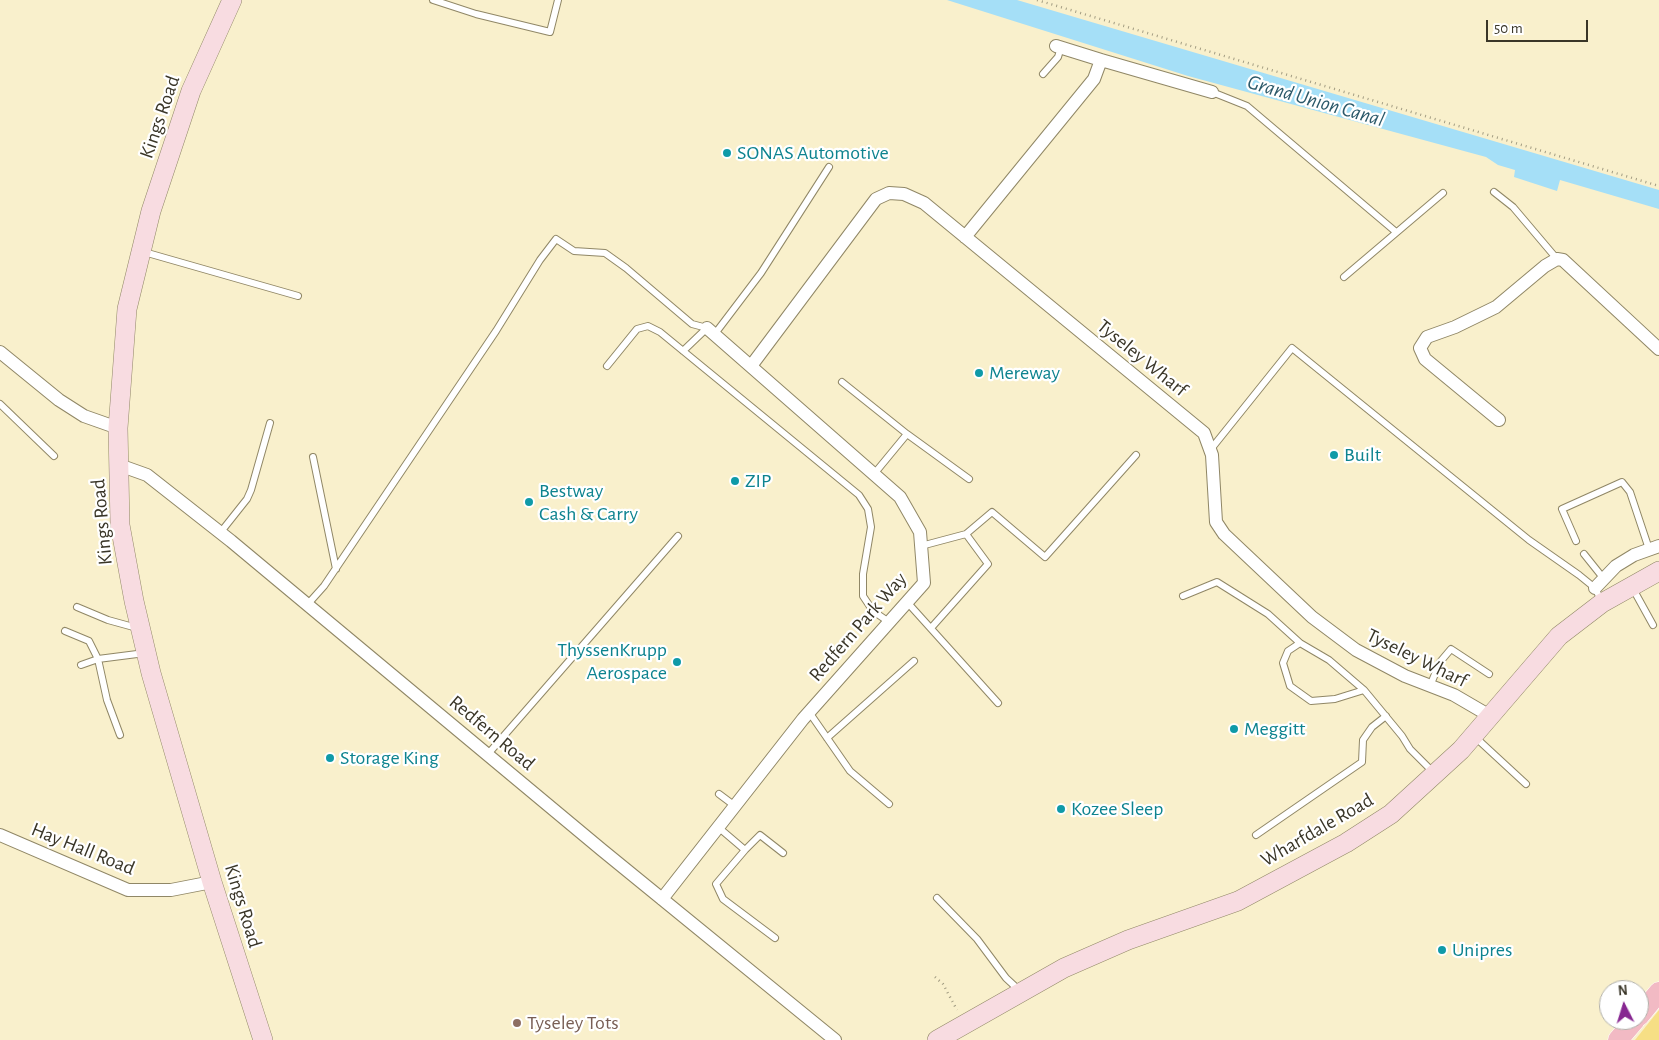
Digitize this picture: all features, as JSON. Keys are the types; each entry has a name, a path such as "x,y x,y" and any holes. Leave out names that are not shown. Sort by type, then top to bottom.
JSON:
{"main road":[{"path":"1649,1004 1659,992"},
{"path":"1618,1040 1626,1030"}],"street":[{"name":"Kings Road","path":"232,0 191,91 151,212 127,310 118,428 120,525 146,653 212,882 263,1040"},
{"path":"1059,47 1212,92"},
{"path":"965,237 1094,79 1101,60"},
{"name":"Tyseley Wharf","path":"751,366 876,199 889,193 904,194 924,202 1204,433 1211,449 1216,522 1224,534 1312,617 1356,650 1405,676 1454,695 1490,716"},
{"path":"1499,420 1425,359 1420,348 1427,337 1455,327 1496,307 1545,266 1560,260 1659,349"},
{"name":"Redfern Park Way","path":"662,900 809,712 924,582 920,532 900,497 711,331"},
{"path":"0,354 59,400 84,416 118,428"},
{"name":"Redfern Road","path":"119,465 147,475 220,533 662,900 835,1040"},
{"name":"Wharfdale Road","path":"1599,596 1604,579 1616,566 1634,555 1654,548"},
{"name":"Wharfdale Road","path":"937,1040 1064,968 1128,940 1238,901 1346,843 1391,814 1473,736 1559,636 1599,596 1632,586 1659,570"},
{"name":"Hay Hall Road","path":"0,835 128,890 171,890 212,882"}],"lane":[{"path":"433,0 476,14 550,32 558,0"},
{"path":"1043,74 1058,57 1059,47"},
{"path":"1212,92 1247,106 1396,232"},
{"path":"683,351 711,331 761,273 829,167"},
{"path":"1344,277 1442,192"},
{"path":"1494,192 1513,207 1560,260"},
{"path":"307,604 324,586 336,569 496,331 540,260 556,239 574,251 605,253 626,268 692,324 711,331"},
{"path":"140,252 298,296"},
{"path":"607,366 637,329 648,326 660,332 859,495 868,509 871,527 863,574 863,596 873,611 889,622"},
{"path":"1211,449 1292,348 1436,467 1599,596"},
{"path":"842,382 907,434 968,479"},
{"path":"0,404 54,456"},
{"path":"220,533 252,490 270,423"},
{"path":"874,474 907,434"},
{"path":"921,546 966,534 992,512 1045,557 1136,455"},
{"path":"313,457 336,569"},
{"path":"1576,541 1562,509 1622,482 1630,492 1654,548"},
{"path":"931,628 988,564 966,534"},
{"path":"488,754 678,536"},
{"path":"1584,554 1604,579"},
{"path":"1183,596 1217,582 1268,614 1300,643 1329,660 1364,690 1410,749 1434,774"},
{"path":"1632,586 1652,624"},
{"path":"907,602 998,703"},
{"path":"77,607 108,620 140,629"},
{"path":"65,631 89,640 98,659 106,700 120,735"},
{"path":"1300,643 1288,651 1283,664 1290,686 1311,701 1335,699 1364,690"},
{"path":"1430,686 1440,662 1451,649 1489,674"},
{"path":"81,665 98,659 146,653"},
{"path":"827,738 914,662"},
{"path":"809,712 850,771 889,804"},
{"path":"1256,835 1362,762 1363,740 1372,727 1386,716"},
{"path":"1473,736 1526,784"},
{"path":"719,794 735,806"},
{"path":"718,828 745,850"},
{"path":"775,938 723,899 716,884 760,835 783,853"},
{"path":"937,898 977,939 1006,978 1021,992"}],"path":[{"path":"1037,0 1659,186"},
{"path":"935,976 942,984 965,1024"}],"shaded area":[{"path":"1659,1010 1659,1040 1635,1040 1643,1030 1649,1030 1649,1022"}],"water":[{"name":"Grand Union Canal","path":"947,0 1017,0 1659,190 1659,209 1560,180 1557,191 1514,177 1515,170 1498,165 1486,157 1188,76"}],"place":[{"name":"SONAS Automotive","path":"727,153"},
{"name":"Mereway","path":"979,373"},
{"name":"Built","path":"1334,455"},
{"name":"ZIP","path":"735,481"},
{"name":"Bestway Cash & Carry","path":"529,502"},
{"name":"ThyssenKrupp Aerospace","path":"677,662"},
{"name":"Meggitt","path":"1234,729"},
{"name":"Storage King","path":"330,758"},
{"name":"Kozee Sleep","path":"1061,809"},
{"name":"Unipres","path":"1442,950"},
{"name":"Tyseley Tots","path":"517,1023"}]}
